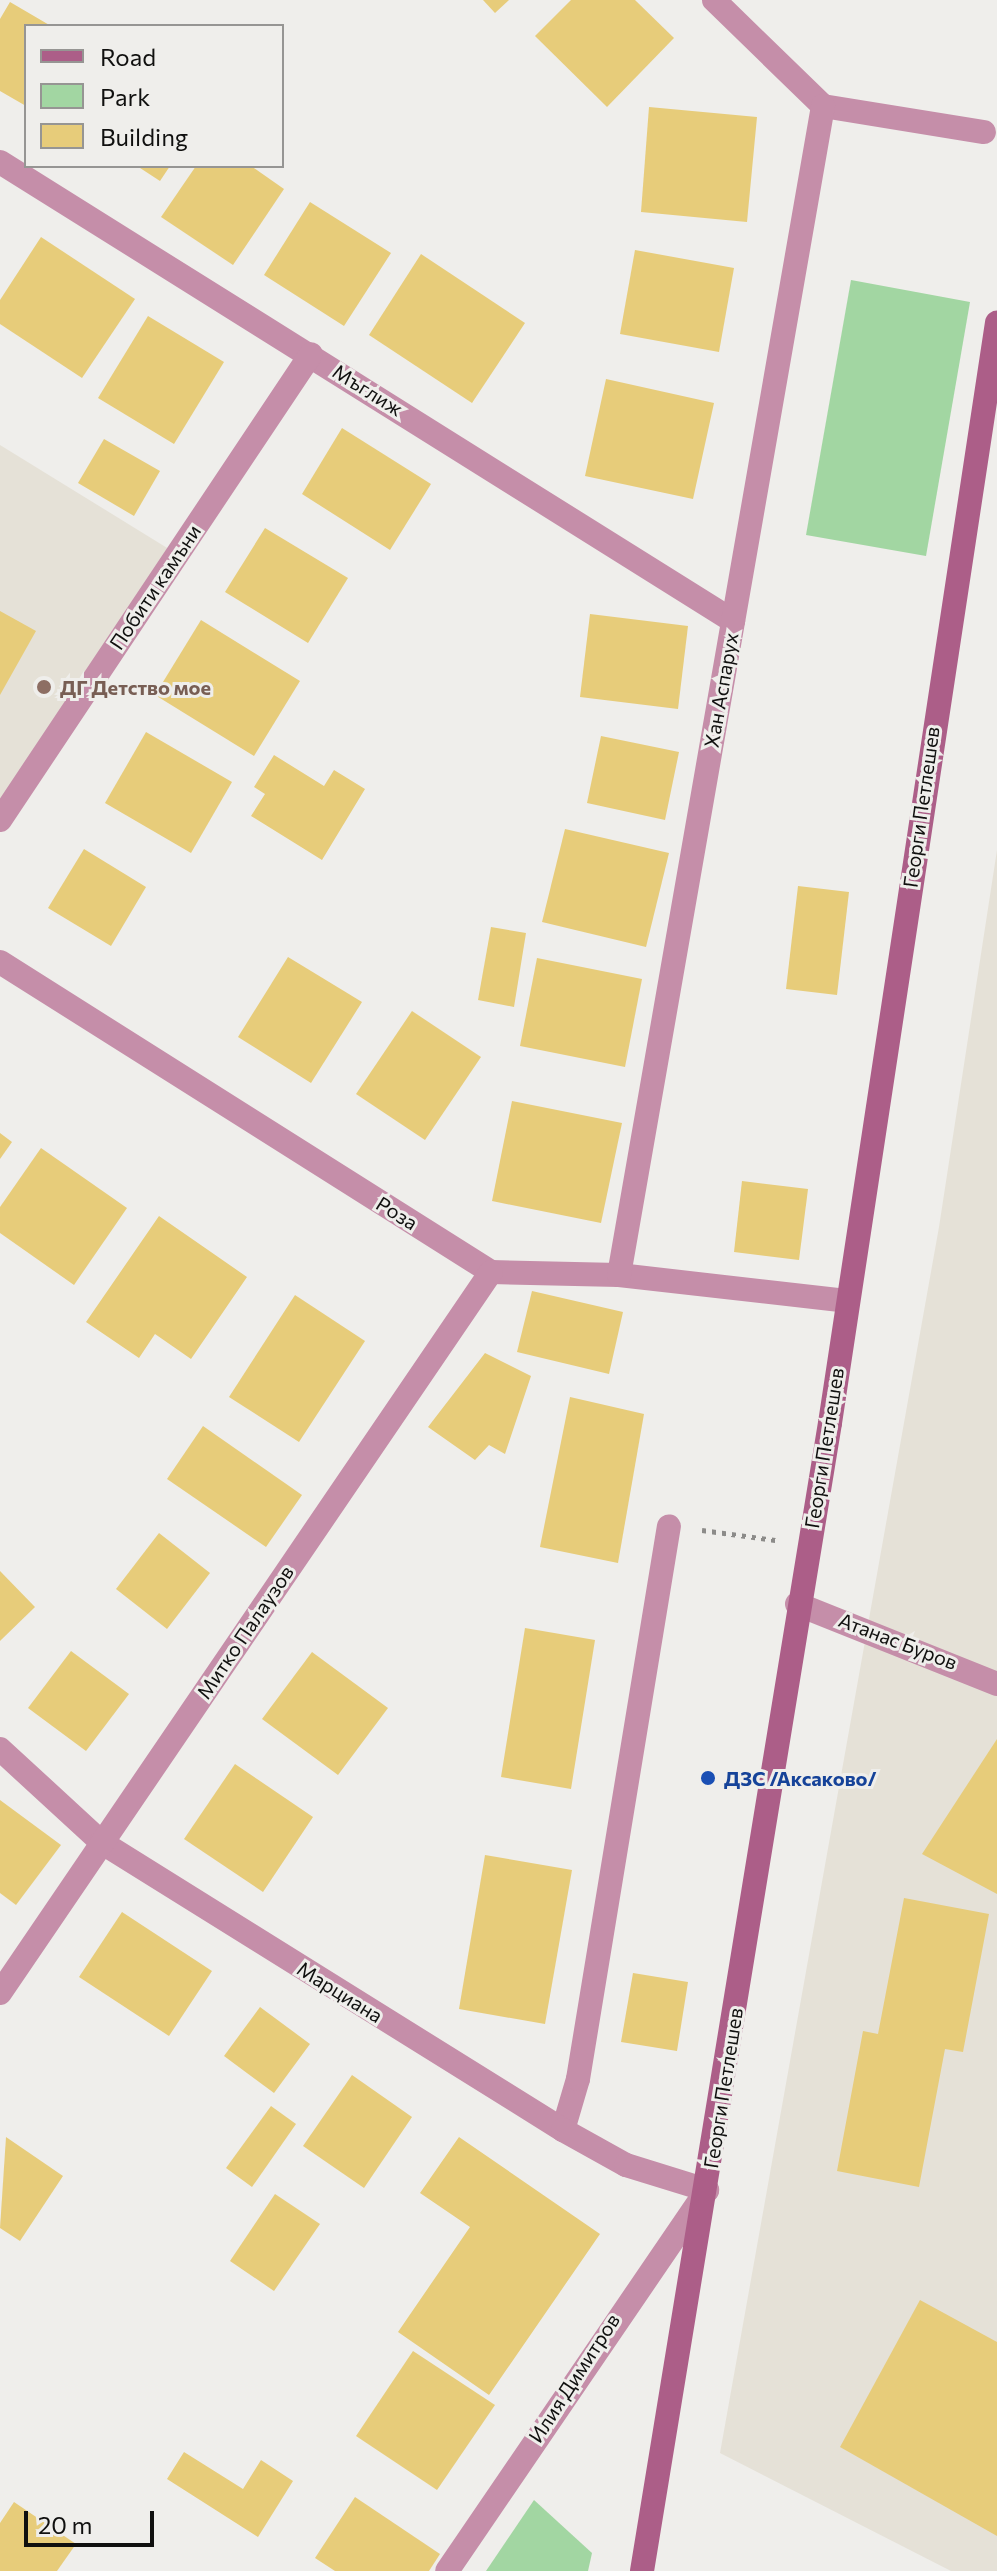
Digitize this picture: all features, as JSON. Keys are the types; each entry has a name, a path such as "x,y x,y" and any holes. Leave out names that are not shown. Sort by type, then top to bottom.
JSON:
{"main road":[{"name":"Георги Петлешев","path":"642,2571 707,2190 997,323"}],"street":[{"path":"714,0 823,106 984,132"},
{"name":"Хан Аспарух","path":"619,1275 823,106"},
{"name":"Мъглиж","path":"0,162 733,621"},
{"name":"Побити камъни","path":"0,820 311,354"},
{"name":"Роза","path":"0,962 491,1272"},
{"path":"491,1272 619,1275 847,1301"},
{"name":"Митко Палаузов","path":"0,1993 491,1272"},
{"path":"563,2130 578,2079 669,1526"},
{"name":"Атанас Буров","path":"797,1604 997,1684"},
{"name":"Марциана","path":"0,1749 101,1842 563,2130 626,2165 707,2190"},
{"name":"Илия Димитров","path":"447,2571 707,2190"}],"path":[{"path":"669,1526 808,1545"}],"shaded area":[{"name":"ДГ Детство мое","path":"0,445 177,554 0,820"},
{"path":"997,850 997,2571 951,2571 720,2453 939,1227"}],"green space":[{"path":"851,280 970,302 926,556 806,535"},
{"path":"534,2500 592,2553 588,2571 486,2571"}],"building":[{"path":"483,0 509,0 495,13"},
{"path":"571,0 635,0 674,38 607,107 535,36"},
{"path":"10,2 48,24 24,24 24,105 0,91 0,19"},
{"path":"649,107 757,117 747,222 641,212"},
{"path":"140,168 169,168 160,181"},
{"path":"195,168 254,168 284,189 233,265 161,217"},
{"path":"310,202 391,253 344,326 264,275"},
{"path":"41,237 135,299 82,378 0,324 0,300"},
{"path":"635,250 734,268 719,352 620,334"},
{"path":"421,254 525,323 472,403 369,335"},
{"path":"148,316 224,362 174,444 98,398"},
{"path":"606,379 714,403 693,499 585,476"},
{"path":"342,428 431,484 390,550 302,494"},
{"path":"104,439 160,471 134,516 78,483"},
{"path":"265,528 348,578 308,643 225,592"},
{"path":"0,611 36,631 0,695"},
{"path":"590,614 688,626 678,709 580,697"},
{"path":"201,620 300,681 254,756 155,695"},
{"path":"146,732 232,782 191,853 105,803"},
{"path":"601,736 679,752 665,820 587,803"},
{"path":"274,755 324,786 334,770 365,789 322,860 251,816 265,794 254,787"},
{"path":"565,829 669,853 646,947 542,922"},
{"path":"84,849 146,887 111,946 48,908"},
{"path":"798,886 849,892 837,995 786,989"},
{"path":"491,927 526,933 514,1007 478,1000"},
{"path":"288,957 362,1002 311,1083 238,1037"},
{"path":"537,958 642,979 625,1067 520,1046"},
{"path":"412,1011 481,1057 425,1140 356,1094"},
{"path":"512,1101 622,1123 601,1223 492,1201"},
{"path":"0,1133 12,1142 0,1159"},
{"path":"41,1148 127,1208 74,1285 0,1233 0,1207"},
{"path":"742,1181 808,1189 799,1260 734,1252"},
{"path":"159,1216 247,1277 191,1359 155,1334 139,1358 86,1322"},
{"path":"532,1291 623,1312 609,1374 517,1352"},
{"path":"295,1295 365,1341 299,1442 229,1397"},
{"path":"485,1353 531,1376 505,1454 489,1445 475,1460 428,1427"},
{"path":"570,1397 644,1414 618,1563 540,1547"},
{"path":"203,1426 302,1495 266,1547 167,1479"},
{"path":"159,1533 210,1573 167,1629 116,1589"},
{"path":"0,1571 35,1607 0,1641"},
{"path":"525,1628 595,1640 571,1789 501,1777"},
{"path":"71,1651 129,1694 86,1751 28,1708"},
{"path":"312,1652 388,1708 338,1775 262,1719"},
{"path":"997,1739 997,1894 922,1854"},
{"path":"235,1764 313,1817 263,1892 184,1839"},
{"path":"0,1800 61,1845 16,1905 0,1893"},
{"path":"485,1855 572,1870 545,2024 459,2009"},
{"path":"904,1898 989,1914 963,2052 945,2049 919,2187 837,2171 863,2031 878,2034"},
{"path":"122,1912 212,1971 169,2036 79,1977"},
{"path":"633,1973 688,1982 677,2051 621,2042"},
{"path":"260,2007 310,2044 274,2093 224,2056"},
{"path":"352,2075 412,2117 364,2188 303,2146"},
{"path":"271,2106 296,2124 252,2187 226,2168"},
{"path":"6,2137 63,2176 20,2241 0,2228"},
{"path":"459,2137 600,2234 489,2395 398,2332 470,2227 420,2193"},
{"path":"275,2194 320,2224 274,2291 230,2261"},
{"path":"920,2300 997,2342 997,2536 840,2447"},
{"path":"413,2351 495,2405 437,2490 356,2436"},
{"path":"184,2452 243,2489 261,2460 293,2481 258,2537 167,2479"},
{"path":"355,2497 440,2554 429,2571 335,2571 315,2558"},
{"path":"14,2502 76,2544 57,2571 0,2571 0,2523"}],"place":[{"name":"ДГ Детство мое","path":"44,687"},
{"name":"ДЗС /Аксаково/","path":"708,1778"}]}
